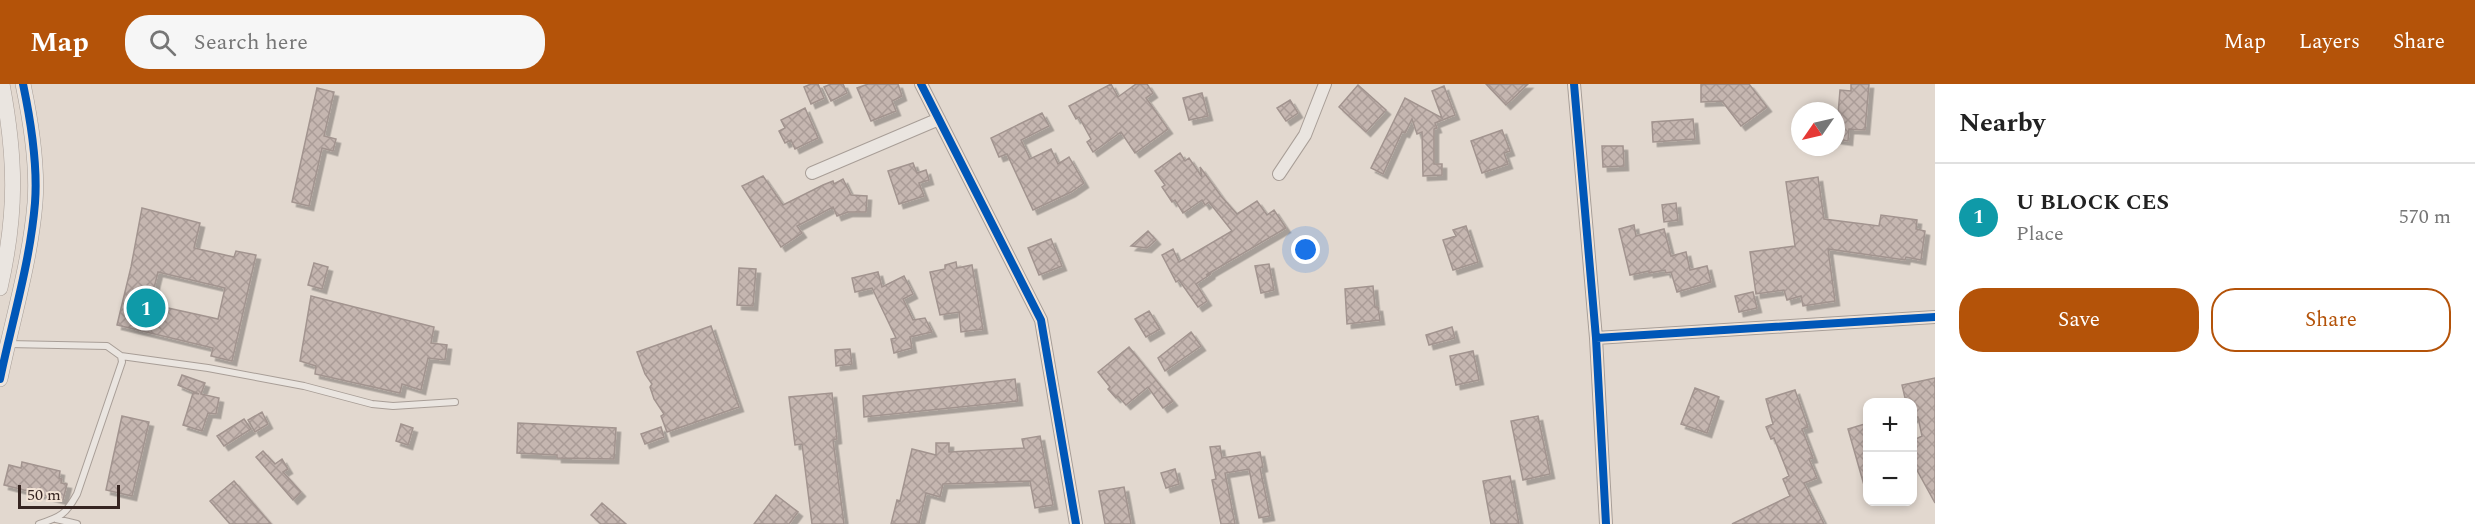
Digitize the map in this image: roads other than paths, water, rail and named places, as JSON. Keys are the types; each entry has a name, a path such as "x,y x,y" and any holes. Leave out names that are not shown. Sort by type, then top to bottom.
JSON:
{"street":[{"path":"0,288 14,202 11,132 2,84"},
{"path":"0,380 26,265 35,201 32,129 23,84"},
{"path":"921,84 1041,320 1076,524"},
{"path":"1279,174 1305,135 1325,84"},
{"path":"1574,84 1596,338 1606,524"},
{"path":"812,173 939,119"},
{"path":"1596,338 1935,317"}],"lane":[{"path":"8,344 107,346 121,356 208,368 304,386 372,404 393,406 455,402"},
{"path":"39,524 56,519 67,511 77,495 122,362 121,356"},
{"path":"56,519 77,524"}],"place":[{"name":"U BLOCK CES","path":"146,308"}]}
